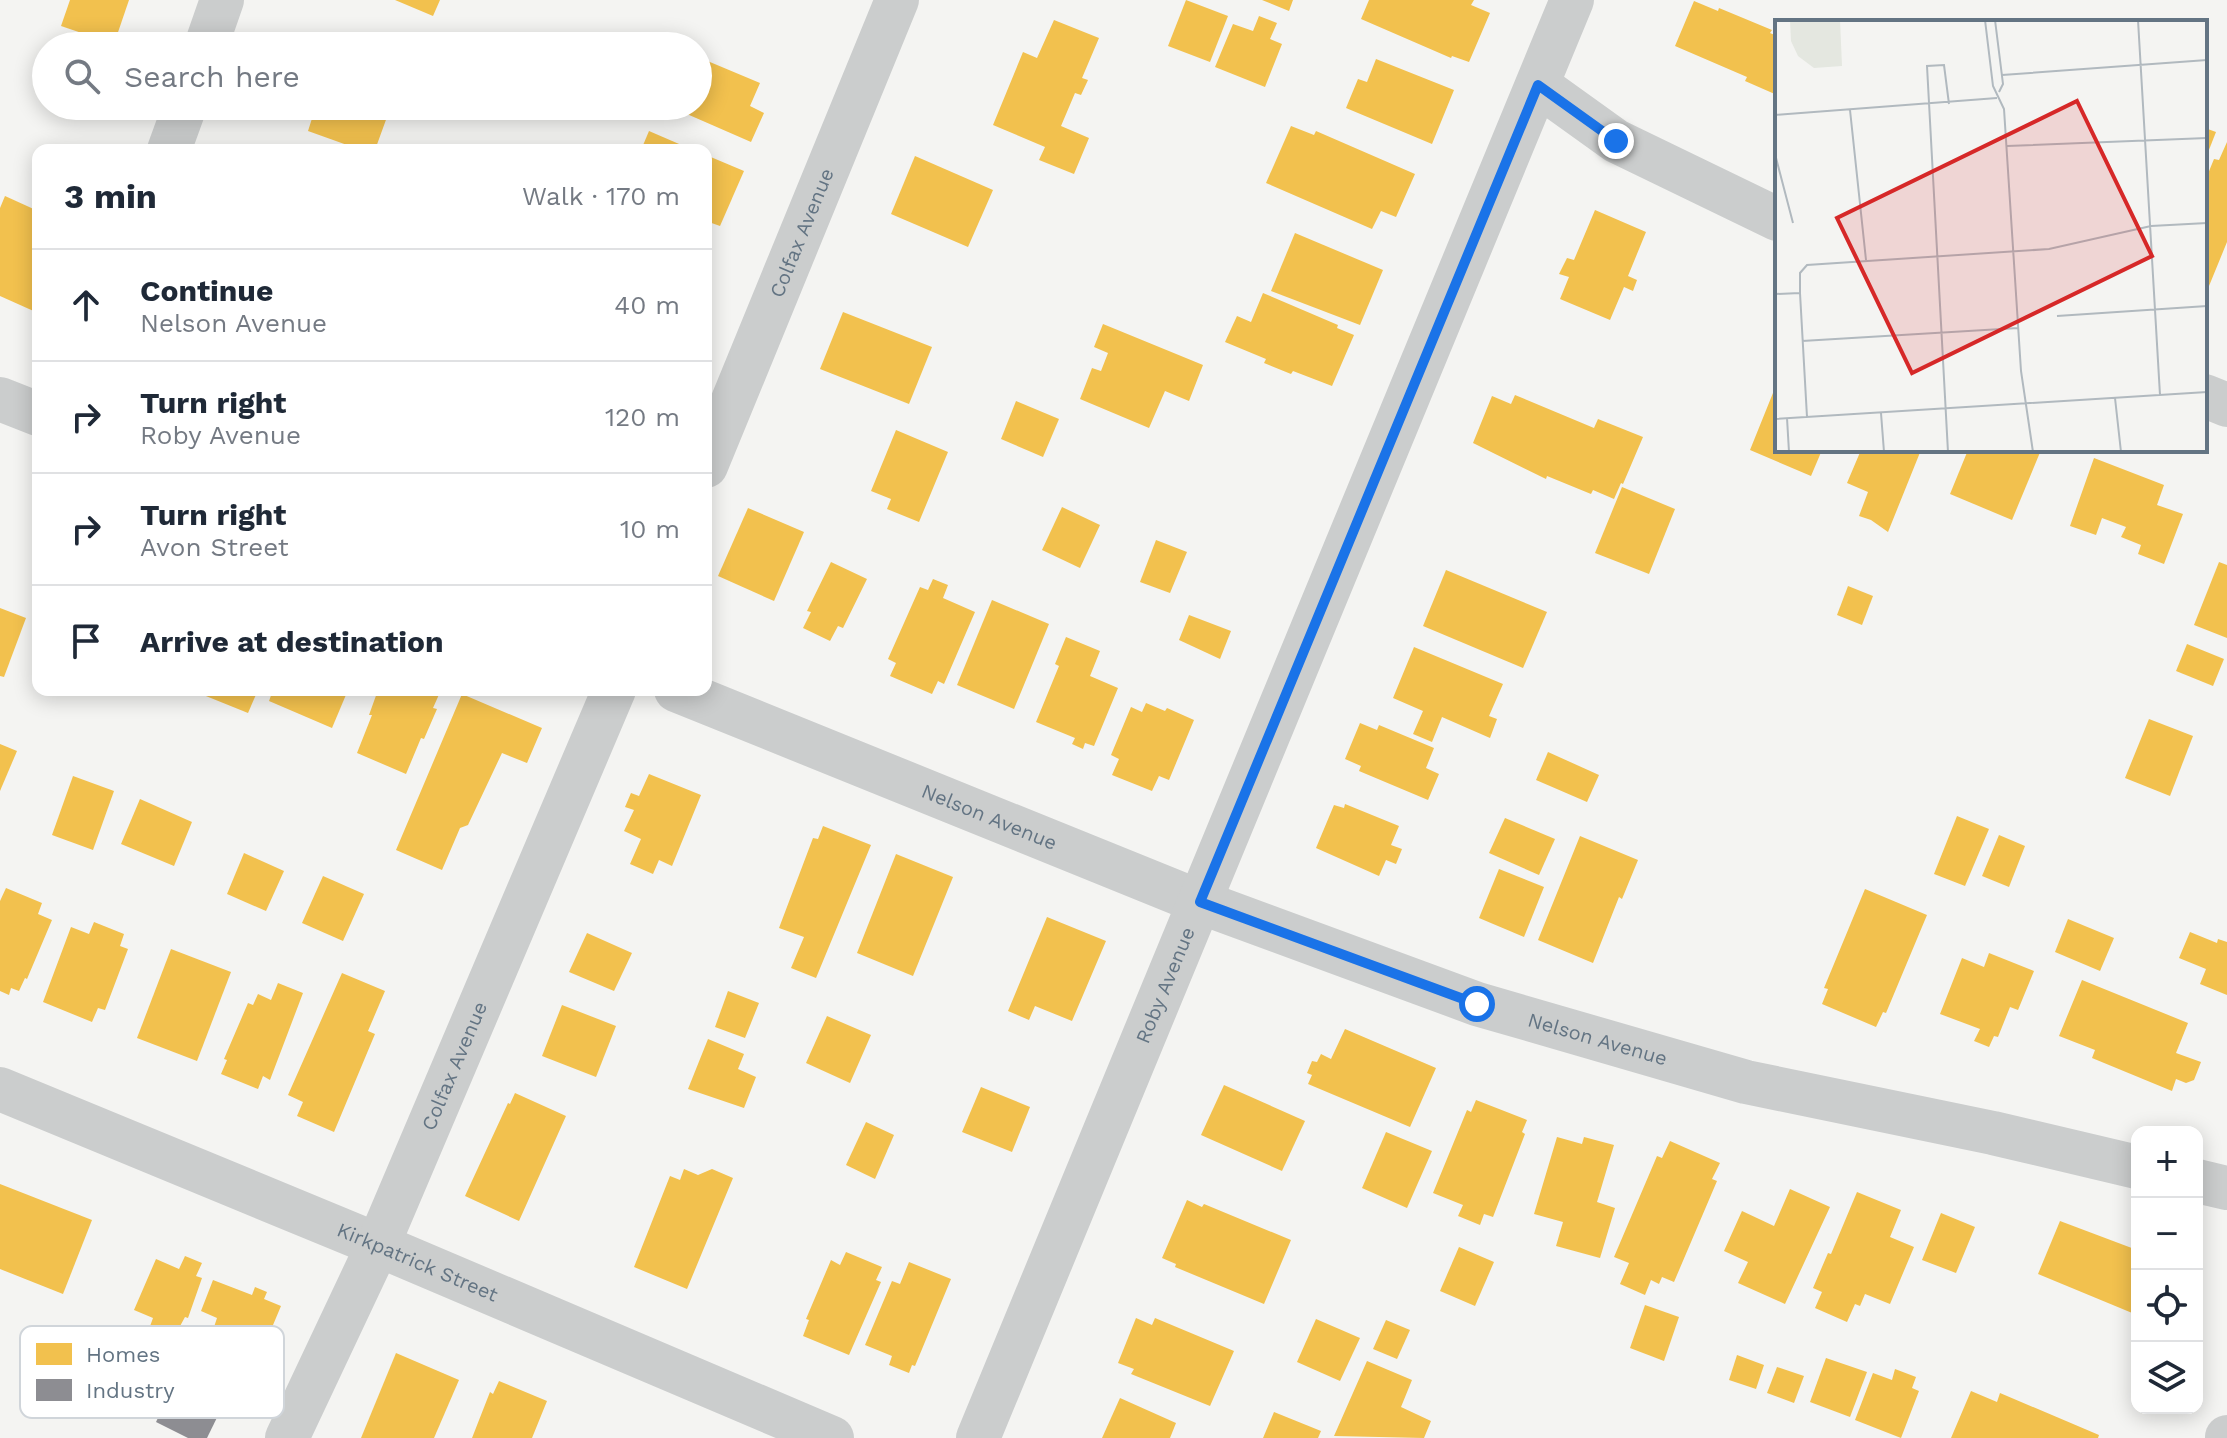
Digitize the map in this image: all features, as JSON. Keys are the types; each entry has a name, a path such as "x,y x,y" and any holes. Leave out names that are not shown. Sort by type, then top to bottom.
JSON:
{"street":[{"path":"211,32 222,0"},
{"name":"Colfax Avenue","path":"712,451 897,0"},
{"name":"Roby Avenue","path":"978,1438 1572,0"},
{"path":"1538,85 1616,141 1775,218"},
{"path":"171,144 180,120"},
{"path":"2207,397 2227,405"},
{"path":"0,399 32,412"},
{"name":"Colfax Avenue","path":"287,1438 378,1245 611,696"},
{"name":"Nelson Avenue","path":"691,696 1200,902 1477,1004 1746,1082 1993,1133 2131,1166"},
{"name":"Kirkpatrick Street","path":"0,1089 832,1438"},
{"path":"2203,1182 2227,1188"}],"building: Homes":[{"path":"70,0 129,0 118,32 79,32 61,26"},
{"path":"395,0 440,0 433,16"},
{"path":"1186,0 1228,16 1210,62 1168,46"},
{"path":"1262,0 1293,0 1289,11"},
{"path":"1369,0 1474,0 1471,5 1490,13 1469,62 1451,58 1361,19"},
{"path":"1694,1 1772,30 1770,33 1775,35 1775,94 1745,81 1747,77 1675,46"},
{"path":"1259,16 1277,23 1270,39 1282,44 1265,87 1215,67 1233,24 1253,31"},
{"path":"1054,20 1099,38 1082,78 1088,80 1081,95 1075,93 1061,126 1089,138 1074,174 1039,160 1045,147 993,125 1023,52 1037,58"},
{"path":"1376,59 1454,90 1432,144 1346,108 1358,79 1367,82"},
{"path":"712,63 760,83 750,106 764,113 751,142 701,120 712,120"},
{"path":"312,120 386,120 377,144 344,144 308,131"},
{"path":"1291,126 1314,135 1316,131 1415,174 1396,217 1381,211 1372,229 1266,183"},
{"path":"2207,129 2216,132 2207,155"},
{"path":"649,131 679,144 644,144"},
{"path":"2227,142 2227,242 2209,286 2207,176 2214,159 2219,160"},
{"path":"915,156 993,190 968,247 891,214"},
{"path":"712,158 744,171 720,226 712,223"},
{"path":"5,196 32,208 32,310 0,296 0,208"},
{"path":"1595,210 1646,232 1628,276 1637,280 1633,291 1624,287 1610,320 1560,299 1569,277 1559,274 1567,258 1574,260"},
{"path":"1295,233 1383,270 1360,325 1271,291"},
{"path":"1263,293 1354,335 1332,386 1264,363 1266,359 1225,342 1237,316 1251,322"},
{"path":"843,312 932,347 909,404 820,369"},
{"path":"1103,324 1203,365 1189,401 1165,391 1149,428 1080,399 1092,368 1101,371 1108,353 1094,347"},
{"path":"1775,388 1775,452 1821,452 1811,476 1750,450"},
{"path":"1515,395 1594,428 1598,419 1643,437 1614,499 1593,490 1591,494 1547,476 1546,479 1473,443 1492,396 1511,404"},
{"path":"1016,401 1059,419 1043,457 1001,439"},
{"path":"896,430 948,452 919,522 887,509 891,499 871,491"},
{"path":"1860,452 1920,452 1888,532 1859,516 1868,492 1847,483"},
{"path":"1967,452 2040,452 2012,520 1950,494"},
{"path":"2094,458 2164,485 2157,505 2183,514 2164,564 2138,554 2141,545 2121,537 2126,527 2102,518 2096,535 2070,526"},
{"path":"1622,487 1675,509 1649,574 1595,553"},
{"path":"1062,507 1100,525 1080,568 1042,550"},
{"path":"748,508 804,532 774,601 718,576"},
{"path":"1156,540 1187,552 1170,593 1140,582"},
{"path":"831,562 867,579 843,628 838,626 830,641 803,628 811,612 807,611"},
{"path":"2219,562 2227,565 2227,638 2194,625"},
{"path":"1446,570 1547,612 1523,668 1423,626"},
{"path":"933,579 948,585 943,598 975,612 944,684 938,681 932,694 890,676 896,663 888,659 920,587 928,590"},
{"path":"1848,586 1873,596 1862,625 1837,615"},
{"path":"992,600 1049,624 1014,709 957,685"},
{"path":"0,608 26,618 4,677 0,676"},
{"path":"1189,615 1231,631 1220,659 1179,640"},
{"path":"1066,637 1100,651 1090,676 1118,688 1094,746 1085,743 1083,749 1072,744 1075,738 1036,722 1059,666 1055,664"},
{"path":"2187,644 2224,659 2213,686 2176,671"},
{"path":"1414,647 1503,684 1489,716 1497,719 1490,738 1442,717 1432,742 1413,734 1423,711 1393,698"},
{"path":"206,696 255,696 248,713"},
{"path":"271,696 345,696 332,728 269,701"},
{"path":"376,696 438,696 433,708 437,709 406,774 357,753 372,715 369,715"},
{"path":"461,696 542,728 527,763 502,753 468,825 460,828 442,870 396,850"},
{"path":"1146,703 1194,720 1169,780 1159,776 1152,791 1112,775 1119,759 1111,755 1131,707 1142,712"},
{"path":"2149,719 2193,736 2170,796 2125,778"},
{"path":"1360,723 1377,730 1379,725 1434,748 1426,768 1439,774 1428,800 1359,771 1361,766 1345,759"},
{"path":"0,744 17,751 0,791"},
{"path":"1548,752 1599,775 1587,802 1536,780"},
{"path":"649,774 701,795 672,866 659,860 653,874 630,864 641,839 624,831 634,810 625,807 631,793 639,796"},
{"path":"73,776 114,791 93,850 52,835"},
{"path":"140,799 192,822 174,866 121,844"},
{"path":"1345,804 1399,826 1391,845 1402,849 1396,864 1386,860 1379,876 1316,848 1334,805 1344,808"},
{"path":"1957,816 1989,829 1965,886 1934,874"},
{"path":"1505,818 1555,839 1539,875 1489,853"},
{"path":"823,826 871,845 816,978 791,968 804,937 779,928 813,838 818,839"},
{"path":"1999,835 2025,846 2009,887 1982,876"},
{"path":"1580,836 1638,860 1622,899 1619,897 1593,963 1538,940"},
{"path":"244,853 284,871 266,911 227,894"},
{"path":"896,854 953,877 913,976 857,953"},
{"path":"1499,869 1544,887 1524,937 1479,918"},
{"path":"323,876 364,894 343,941 302,923"},
{"path":"6,888 42,903 38,914 52,920 27,979 19,991 11,988 9,995 0,991 0,901"},
{"path":"1865,889 1927,915 1886,1013 1883,1012 1876,1027 1822,1004 1828,989 1824,988"},
{"path":"1047,917 1106,941 1072,1021 1035,1006 1029,1020 1008,1011"},
{"path":"2068,919 2114,938 2100,971 2055,952"},
{"path":"94,922 124,934 120,946 128,949 105,1010 98,1008 92,1022 43,1002 71,927 89,934"},
{"path":"2190,932 2217,943 2218,939 2227,942 2227,995 2200,984 2206,969 2179,958"},
{"path":"587,933 632,953 614,991 569,972"},
{"path":"171,949 231,972 197,1061 137,1038"},
{"path":"1989,953 2034,971 2018,1010 2010,1007 1998,1037 1994,1036 1989,1047 1974,1041 1980,1029 1940,1014 1962,958 1984,967"},
{"path":"342,973 385,991 368,1031 375,1034 334,1132 297,1116 303,1102 288,1095"},
{"path":"2082,980 2188,1023 2176,1053 2201,1062 2194,1080 2186,1083 2176,1079 2172,1091 2092,1058 2095,1050 2059,1036"},
{"path":"278,983 303,993 270,1080 263,1076 258,1089 221,1074 227,1060 224,1059 248,1003 253,1005 258,994 271,1000"},
{"path":"728,991 759,1003 745,1038 715,1027"},
{"path":"562,1005 616,1026 596,1077 542,1056"},
{"path":"827,1016 871,1035 850,1083 806,1063"},
{"path":"1345,1029 1436,1068 1410,1127 1308,1084 1312,1075 1307,1073 1312,1061 1317,1062 1321,1054 1331,1059"},
{"path":"708,1039 744,1054 738,1069 756,1077 744,1108 688,1089"},
{"path":"1224,1085 1305,1121 1282,1171 1201,1135"},
{"path":"981,1087 1030,1107 1012,1152 962,1132"},
{"path":"515,1093 566,1116 519,1221 465,1196"},
{"path":"1476,1100 1527,1120 1522,1132 1525,1134 1493,1217 1484,1214 1480,1225 1458,1216 1463,1205 1433,1193 1467,1110 1471,1112"},
{"path":"866,1122 894,1135 875,1179 846,1165"},
{"path":"1386,1132 1432,1151 1407,1208 1362,1188"},
{"path":"1557,1137 1582,1144 1584,1137 1614,1145 1597,1202 1615,1208 1600,1258 1556,1246 1563,1222 1534,1214"},
{"path":"1670,1141 1720,1163 1712,1179 1717,1181 1674,1282 1662,1277 1659,1284 1651,1280 1645,1295 1620,1284 1629,1263 1614,1257 1657,1156 1662,1158"},
{"path":"684,1169 698,1175 712,1169 733,1178 687,1289 634,1267 670,1176 680,1180"},
{"path":"0,1184 92,1220 63,1294 0,1269"},
{"path":"1790,1189 1830,1207 1785,1304 1738,1283 1748,1262 1724,1251 1742,1211 1774,1226"},
{"path":"1857,1192 1901,1210 1890,1237 1914,1247 1890,1304 1865,1294 1860,1306 1855,1304 1847,1322 1815,1308 1822,1292 1813,1288"},
{"path":"1187,1200 1291,1240 1264,1304 1175,1267 1176,1264 1162,1258"},
{"path":"1941,1213 1975,1227 1956,1273 1922,1260"},
{"path":"2060,1221 2131,1248 2131,1313 2038,1274"},
{"path":"1459,1247 1494,1262 1475,1306 1440,1291"},
{"path":"846,1252 882,1267 876,1280 881,1282 849,1355 803,1336 809,1320 806,1319 831,1260 840,1265"},
{"path":"185,1256 202,1263 196,1276 202,1278 188,1318 185,1317 180,1326 150,1326 153,1318 134,1310 156,1259 179,1269"},
{"path":"909,1262 951,1279 915,1366 912,1365 909,1373 889,1365 892,1356 865,1345 892,1281 900,1284"},
{"path":"213,1280 252,1295 255,1287 267,1292 264,1299 281,1306 273,1326 214,1326 217,1318 201,1311"},
{"path":"1645,1305 1679,1317 1664,1361 1630,1348"},
{"path":"1136,1318 1152,1325 1155,1318 1234,1351 1210,1406 1131,1374 1134,1369 1118,1363"},
{"path":"1316,1319 1360,1338 1340,1381 1297,1362"},
{"path":"1386,1320 1410,1330 1397,1359 1373,1349"},
{"path":"396,1353 459,1380 434,1438 361,1438"},
{"path":"1737,1355 1764,1365 1756,1389 1729,1380"},
{"path":"1826,1358 1867,1372 1850,1417 1810,1402"},
{"path":"1367,1361 1412,1380 1401,1407 1431,1421 1424,1438 1334,1436"},
{"path":"1777,1367 1804,1376 1794,1403 1767,1393"},
{"path":"1895,1369 1916,1377 1912,1388 1919,1391 1901,1438 1855,1420 1873,1373 1892,1380"},
{"path":"499,1381 547,1401 532,1438 472,1438 490,1392 493,1394"},
{"path":"1971,1391 1997,1402 2000,1393 2099,1435 2098,1438 1951,1438"},
{"path":"1120,1398 1176,1423 1170,1438 1102,1438"},
{"path":"1274,1412 1321,1431 1318,1438 1263,1438"}],"building: Industry":[{"path":"158,1418 217,1418 207,1438 188,1438 156,1422"}],"route":[{"path":"1477,1004 1200,902 1538,85 1616,141"}]}
